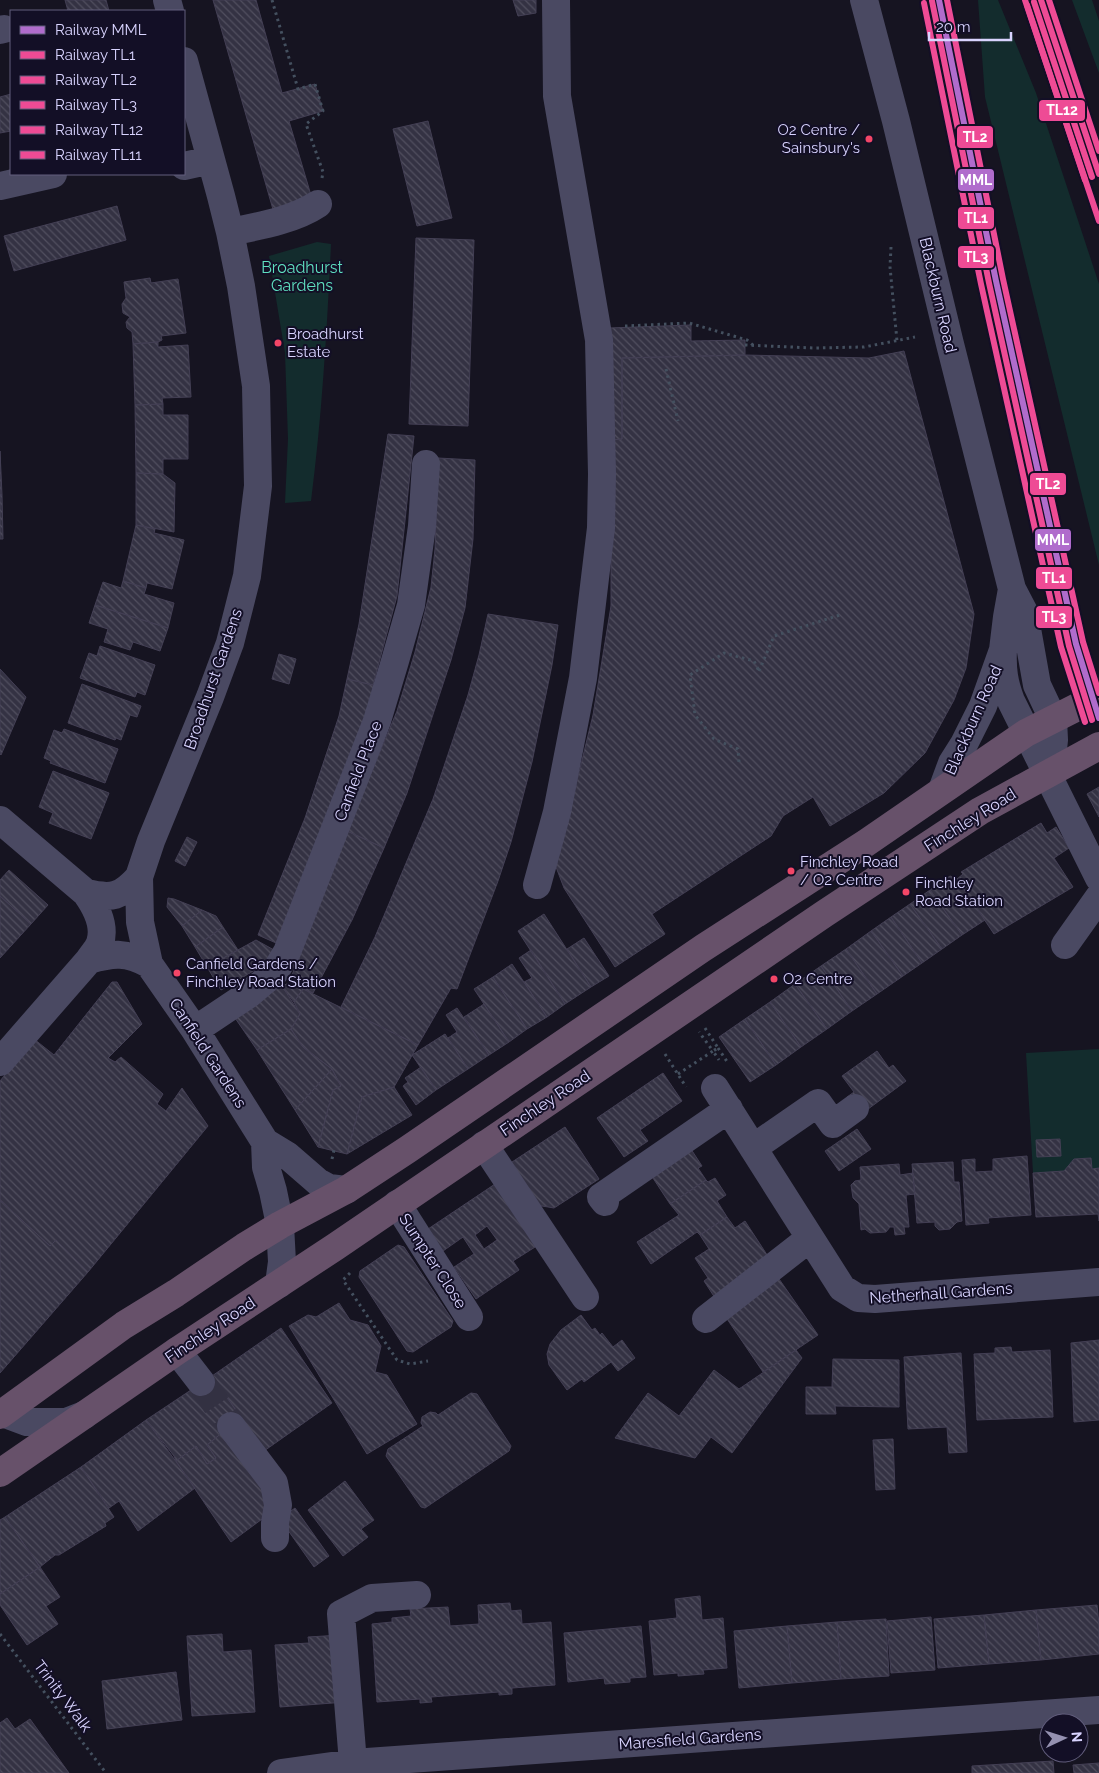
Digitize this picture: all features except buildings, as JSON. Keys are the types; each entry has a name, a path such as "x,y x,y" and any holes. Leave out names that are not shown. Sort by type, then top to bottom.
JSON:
{"highway":[{"path":"1,1413 124,1325 280,1225 346,1190 407,1150 703,948 866,843 1026,733 1099,696"},
{"name":"Finchley Road","path":"0,1473 177,1351 980,811 1099,746"}],"street":[{"path":"537,885 557,812 572,742 592,611 600,528 602,474 598,329 557,96 556,0"},
{"name":"Blackburn Road","path":"864,0 896,121 1012,589 1024,612 1037,685 1052,719 1054,740 1052,758 1047,774"},
{"name":"Broadhurst Gardens","path":"86,893 103,897 117,894 128,889 138,877 230,643 247,576 258,486 256,386 230,232 185,65"},
{"path":"185,166 211,160"},
{"path":"0,186 49,175"},
{"path":"230,232 308,211 318,204"},
{"name":"Canfield Place","path":"195,1030 242,999 275,972 287,952 377,722 411,605 422,526 426,464"},
{"name":"Blackburn Road","path":"1012,589 1006,617 1003,650 1002,671 1004,685 1047,774"},
{"name":"Blackburn Road","path":"942,790 952,763 983,706 1003,650"},
{"path":"1047,774 1099,878"},
{"path":"0,820 86,893 96,907 102,926 100,943 89,960 0,1062"},
{"name":"Broadhurst Gardens","path":"138,877 140,922"},
{"path":"1065,945 1099,897"},
{"name":"Canfield Gardens","path":"140,922 149,964 195,1030 265,1142 288,1156 318,1182 329,1188 346,1190"},
{"path":"89,960 121,953 134,956 149,964"},
{"path":"605,1202 601,1197 725,1088"},
{"name":"Netherhall Gardens","path":"725,1088 753,1148 842,1288 858,1298 875,1299 1099,1282"},
{"path":"753,1148 818,1103 833,1124 855,1108"},
{"name":"Canfield Gardens","path":"265,1142 266,1168 280,1225 282,1262 279,1284"},
{"path":"484,1145 585,1297"},
{"name":"Sumpter Close","path":"396,1204 469,1317"},
{"path":"706,1319 810,1238"},
{"path":"177,1351 201,1382"},
{"path":"1,1413 27,1422 66,1422 85,1414"},
{"path":"231,1426 274,1483 278,1504 275,1538"},
{"path":"353,1764 342,1614 372,1598 417,1595"},
{"name":"Maresfield Gardens","path":"281,1773 353,1764 1099,1710"}],"path":[{"path":"272,0 298,89 315,84 323,111 306,124 323,172 318,204"},
{"path":"891,247 890,267 898,341"},
{"path":"598,329 609,326 689,323 746,340 754,346"},
{"path":"745,346 864,347 915,337"},
{"path":"666,369 678,421"},
{"path":"739,762 738,749 714,739 695,715 690,675 724,653 754,660 759,671 774,636 844,614"},
{"path":"704,1028 721,1053 725,1088"},
{"path":"699,1031 716,1056"},
{"path":"665,1054 679,1076 717,1047"},
{"path":"350,1266 352,1270 343,1280 397,1360 410,1364 428,1361"},
{"name":"Trinity Walk","path":"0,1634 106,1773"}],"green space":[{"path":"978,0 998,0 1036,93 1099,284 1099,565 985,97"},
{"path":"1072,0 1092,0 1099,21 1099,73"},
{"name":"Broadhurst Gardens","path":"317,242 331,244 324,373 311,501 285,503 288,439 285,353 269,256"},
{"path":"1099,1049 1099,1168 1092,1169 1091,1158 1075,1159 1064,1171 1033,1173 1026,1053"}],"tunnel":[{"path":"201,1382 231,1426"}],"rail line":[{"name":"MML","path":"939,0 996,281 1076,644 1099,718"},
{"name":"TL2","path":"947,0 1003,279 1083,642 1099,693"},
{"name":"TL12","path":"1025,0 1099,221"},
{"name":"TL11","path":"1041,0 1099,174"},
{"name":"TL2","path":"1049,0 1099,151"},
{"name":"TL1","path":"932,1 989,283 1069,646 1092,720"},
{"name":"TL1","path":"1034,2 1092,177"},
{"name":"TL3","path":"924,3 981,284 1061,647 1085,722"},
{"name":"TL3","path":"1027,5 1085,180"}],"place":[{"name":"O2 Centre / Sainsbury's","path":"869,139"},
{"name":"Broadhurst Estate","path":"278,343"},
{"name":"Finchley Road / O2 Centre","path":"791,871"},
{"name":"Finchley Road Station","path":"906,892"},
{"name":"Canfield Gardens / Finchley Road Station","path":"177,973"},
{"name":"O2 Centre","path":"774,979"}]}
